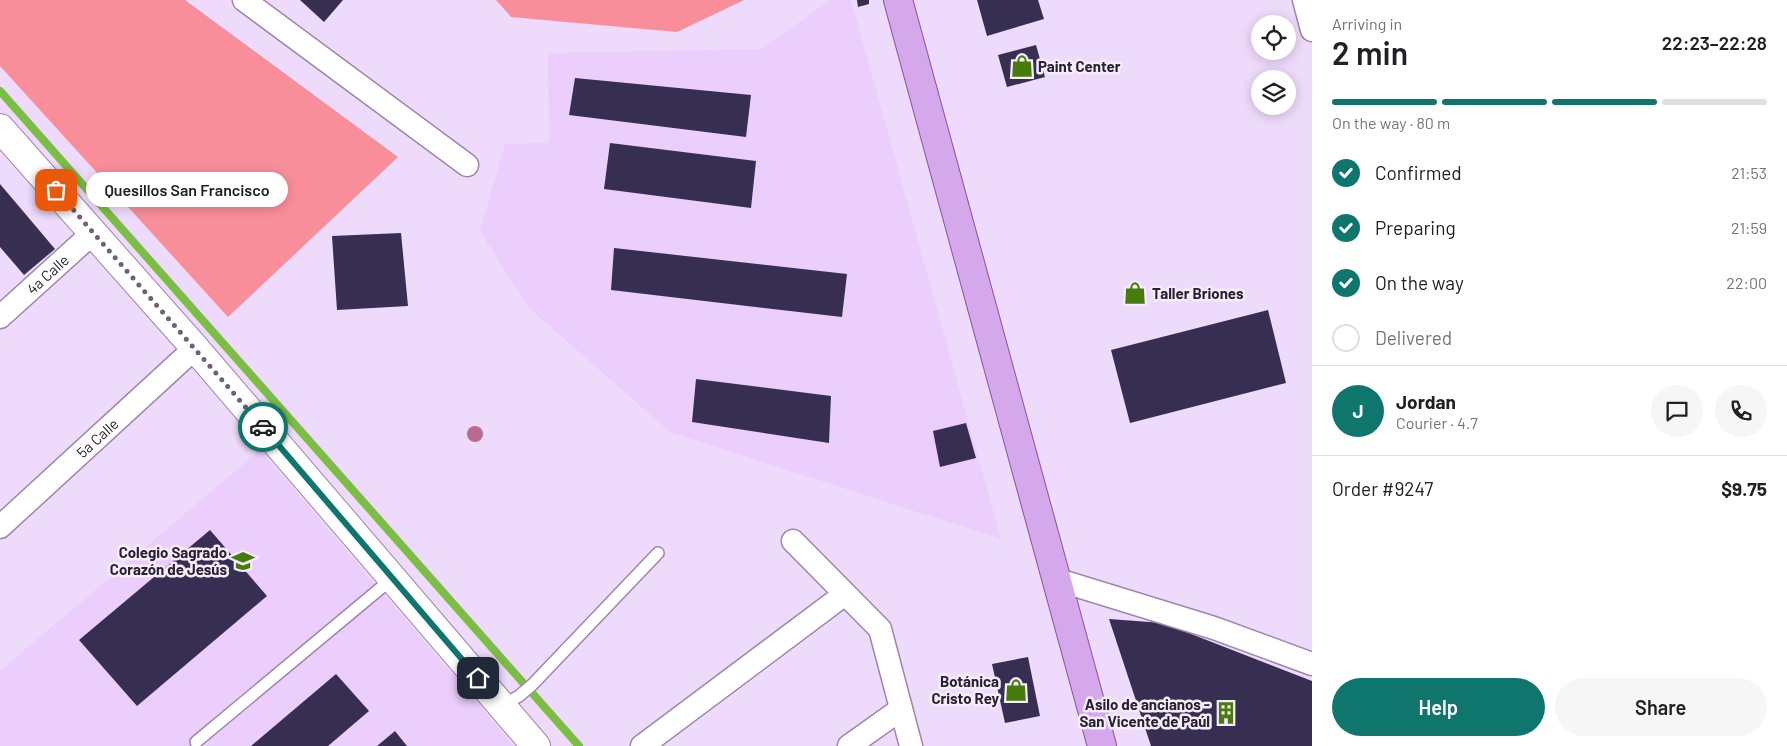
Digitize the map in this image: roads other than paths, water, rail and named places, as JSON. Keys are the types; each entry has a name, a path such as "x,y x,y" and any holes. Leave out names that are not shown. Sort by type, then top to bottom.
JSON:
{"main road":[{"path":"898,0 1102,746"},
{"path":"2,133 94,232 196,348 536,746"}],"street":[{"path":"244,0 467,165"},
{"path":"1304,0 1312,30"},
{"name":"4a Calle","path":"0,316 94,232"},
{"name":"5a Calle","path":"0,527 196,348"},
{"path":"793,541 880,629 911,746"},
{"path":"1055,579 1214,628 1312,664"},
{"path":"642,746 845,594"},
{"path":"849,746 901,709"}],"lane":[{"path":"502,706 519,696 532,684 658,553"},
{"path":"196,742 393,579"}],"waterway":[{"path":"0,91 579,746"}],"place":[{"name":"Paint Center","path":"1022,66"},
{"name":"Quesillos San Francisco","path":"56,190"},
{"name":"Taller Briones","path":"1135,293"},
{"name":"Colegio Sagrado Corazón de Jesús","path":"243,561"},
{"name":"Botánica Cristo Rey","path":"1016,690"},
{"name":"Asilo de ancianos - San Vicente de Paúl","path":"1226,713"}]}
